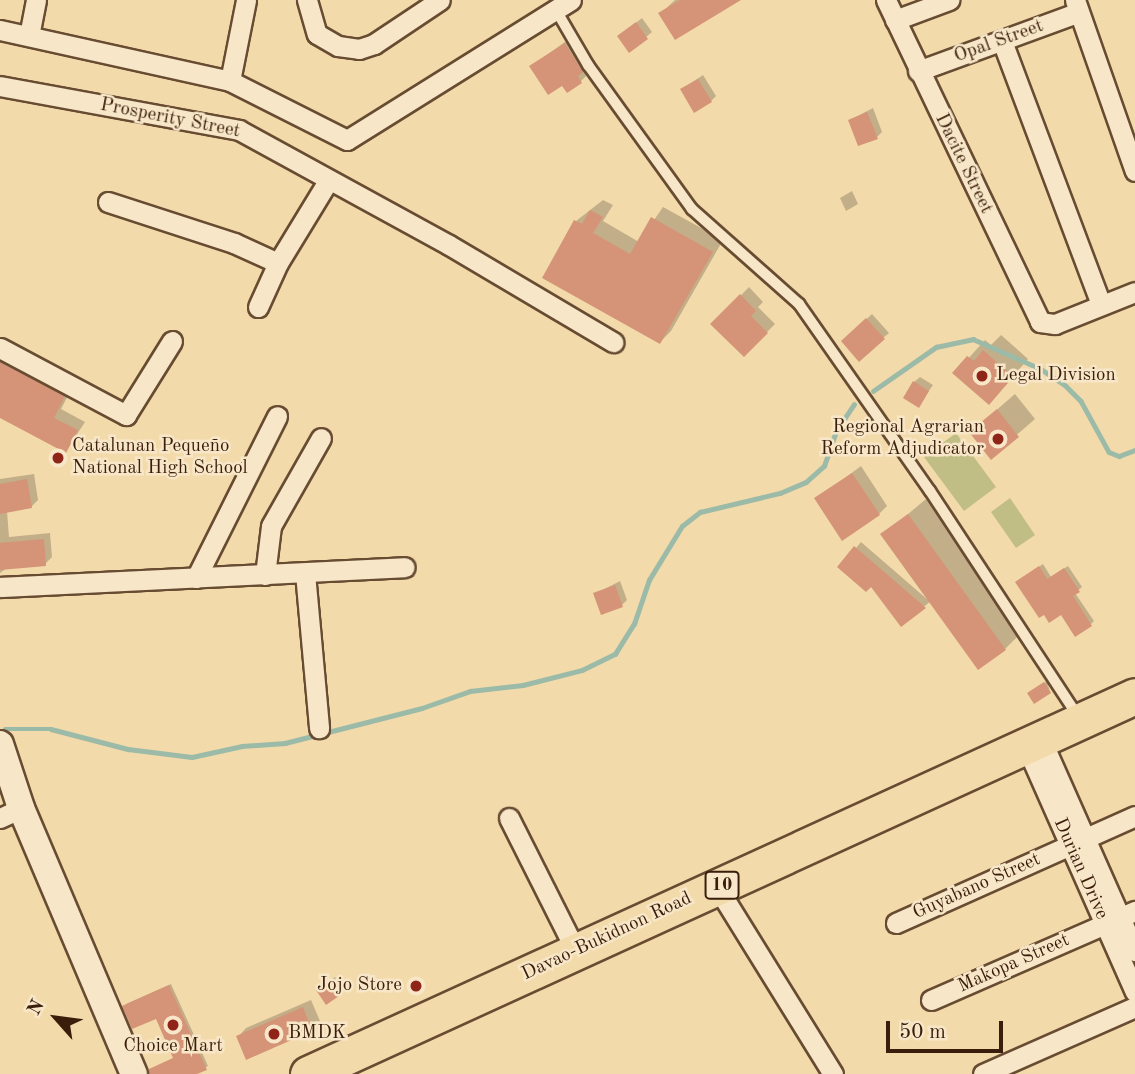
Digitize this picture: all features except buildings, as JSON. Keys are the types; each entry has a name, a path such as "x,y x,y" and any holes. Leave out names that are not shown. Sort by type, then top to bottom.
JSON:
{"highway":[{"name":"Davao-Bukidnon Road","path":"322,1071 576,951 1135,696"}],"street":[{"path":"29,36 36,0"},
{"path":"230,81 246,0"},
{"path":"307,0 317,34 338,46 359,49 374,44 440,0"},
{"name":"Dacite Street","path":"886,0 1036,317 1044,324 1101,305"},
{"path":"895,19 949,0"},
{"path":"0,30 230,81 347,140 559,3"},
{"path":"1077,6 1135,171"},
{"name":"Opal Street","path":"918,71 1002,41 1077,6"},
{"path":"1002,41 1101,305 1135,292"},
{"name":"Prosperity Street","path":"0,86 239,130 449,245 613,342"},
{"path":"258,307 278,263 328,181"},
{"path":"108,202 234,243 278,263"},
{"path":"0,348 126,415 172,341"},
{"path":"196,578 277,416"},
{"path":"265,575 271,526 321,438"},
{"path":"0,587 405,567"},
{"path":"304,573 319,728"},
{"name":"Durian Drive","path":"1033,742 1077,842 1120,917 1135,951"},
{"path":"0,744 10,813 134,1074"},
{"name":"Guyabano Street","path":"896,923 1135,816"},
{"path":"509,818 576,951"},
{"path":"717,887 833,1074"},
{"name":"Durian Drive","path":"1120,917 1135,992"},
{"name":"Makopa Street","path":"931,1000 1120,917"},
{"path":"983,1074 1135,1006"}],"lane":[{"path":"559,3 588,65 697,215 800,304 937,501 1080,721"}],"shaded area":[{"path":"956,433 996,487 964,511 924,457"},
{"path":"1010,498 1035,535 1016,548 991,512"}],"waterway":[{"path":"873,391 936,347 973,339 1041,369 1066,386 1081,401 1109,452 1119,456 1135,450"},
{"path":"5,729 51,729 128,749 192,757 242,746 285,743 422,708 470,691 523,685 582,670 615,654 634,624 649,580 682,526 700,512 780,493 806,482 824,466 836,431 854,404"}],"place":[{"name":"Legal Division","path":"982,376"},
{"name":"Regional Agrarian Reform Adjudicator","path":"998,439"},
{"name":"Catalunan Pequeño National High School","path":"58,458"},
{"name":"Jojo Store","path":"416,986"},
{"name":"Choice Mart","path":"173,1025"},
{"name":"BMDK","path":"274,1034"}]}
